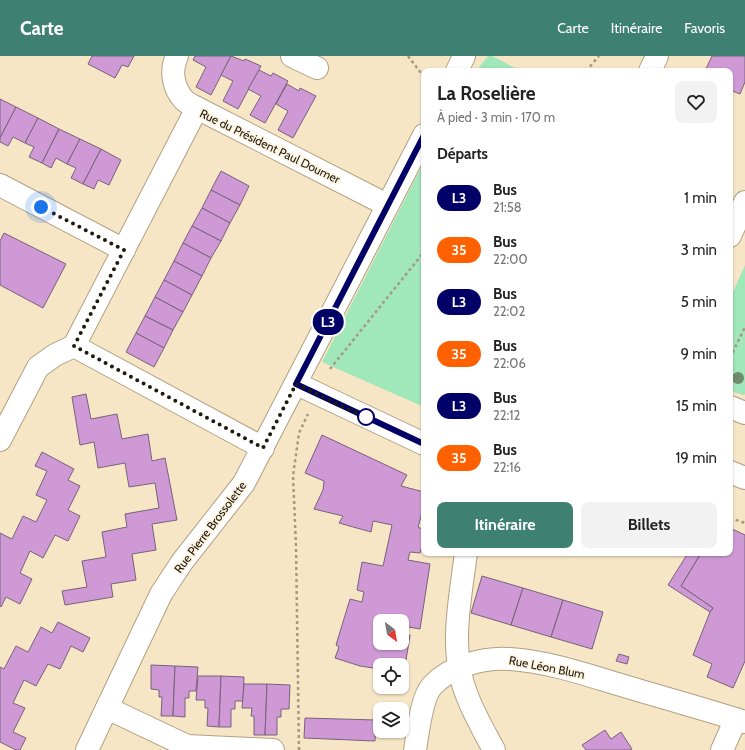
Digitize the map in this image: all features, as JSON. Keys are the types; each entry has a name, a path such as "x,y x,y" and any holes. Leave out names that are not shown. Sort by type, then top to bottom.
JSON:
{"street":[{"path":"177,56 173,72 174,82 178,92 185,101 197,108"},
{"path":"292,56 317,68"},
{"path":"458,68 464,56"},
{"path":"651,68 657,56"},
{"name":"Rue du Président Paul Doumer","path":"74,346 197,108 388,206"},
{"name":"Rue Pierre Brossolette","path":"86,750 161,594 182,562 244,483 421,141"},
{"path":"0,186 124,250"},
{"path":"733,229 745,202"},
{"path":"0,440 38,367 55,354 74,346 263,448"},
{"path":"296,384 421,443"},
{"path":"733,408 745,414"},
{"path":"733,473 745,478"},
{"path":"466,556 456,631 457,650 467,698 494,750"},
{"name":"Rue Léon Blum","path":"415,750 425,697 431,687 442,677 460,668 477,662 493,659 523,660 581,673 741,721"},
{"path":"107,708 186,746 273,750"},
{"path":"722,750 741,721"}],"path":[{"path":"408,56 421,73"},
{"path":"588,68 598,56"},
{"path":"299,750 296,546 293,476 299,433 328,372 421,256"},
{"path":"733,352 745,327"},
{"path":"733,519 745,523"}],"green space":[{"path":"488,56 492,56 515,68 478,68"},
{"path":"421,168 421,406 322,362"},
{"path":"745,265 744,395 733,392 733,292"}],"building":[{"path":"92,56 134,56 128,67 122,65 115,78 88,64"},
{"path":"195,56 231,56 211,95 196,87 206,67 193,60"},
{"path":"231,56 244,61 245,59 261,66 238,109 223,101 233,81 221,75"},
{"path":"712,56 745,56 745,82 740,94 733,91 733,68 706,68"},
{"path":"259,70 271,76 273,73 288,81 265,123 250,115 261,96 248,89"},
{"path":"287,84 299,91 300,88 316,96 293,138 278,130 288,111 276,104"},
{"path":"0,99 16,107 0,138"},
{"path":"16,107 38,118 25,143 13,137 8,146 0,142 0,138"},
{"path":"38,118 59,129 42,163 29,157 34,147 25,143"},
{"path":"59,129 80,139 67,164 56,158 51,168 42,163"},
{"path":"80,139 101,149 83,184 71,178 76,168 67,164"},
{"path":"101,149 121,160 109,185 98,180 94,189 83,184"},
{"path":"221,171 249,186 240,205 211,190"},
{"path":"211,190 240,205 230,223 202,208"},
{"path":"202,208 230,223 221,241 192,226"},
{"path":"192,226 221,241 211,258 183,243"},
{"path":"4,233 66,264 43,308 0,285 0,241"},
{"path":"183,243 211,258 202,276 174,261"},
{"path":"174,261 202,276 192,295 164,280"},
{"path":"164,280 192,295 183,312 155,297"},
{"path":"155,297 183,312 173,330 145,316"},
{"path":"145,316 173,330 164,348 136,333"},
{"path":"136,333 164,348 154,367 126,352"},
{"path":"86,394 91,419 117,414 122,439 148,434 152,461 165,458 177,520 152,524 156,550 132,554 136,580 111,584 113,597 65,605 62,591 87,587 82,561 106,557 102,532 127,527 125,514 159,508 155,483 129,487 125,463 98,468 94,442 80,445 72,397"},
{"path":"322,435 407,475 401,486 421,491 421,516 418,527 421,528 421,550 420,553 410,552 408,560 430,564 420,629 409,627 409,614 373,614 373,650 408,650 406,658 373,658 373,668 360,666 335,658 339,647 336,645 350,599 362,602 364,592 357,590 362,562 383,566 392,525 373,521 371,532 339,523 343,516 314,509 323,490 324,481 305,473"},
{"path":"42,452 74,469 68,480 80,486 68,510 80,516 68,541 55,535 43,558 30,551 20,573 32,579 20,604 6,597 1,607 0,533 12,539 23,516 36,522 47,500 36,495 47,471 35,466"},
{"path":"733,529 745,535 745,661 733,688 707,677 712,664 693,655 713,608 681,586 699,556 733,556"},
{"path":"686,556 699,556 681,586 713,608 710,612 668,585"},
{"path":"482,576 523,588 511,625 471,613"},
{"path":"523,588 563,600 551,637 511,625"},
{"path":"563,600 603,612 592,649 551,637"},
{"path":"58,622 90,638 83,652 71,646 60,669 48,664 36,686 24,680 13,703 25,708 13,732 26,738 20,750 16,750 0,742 0,667 4,669 16,646 28,652 41,627 52,633"},
{"path":"619,654 629,657 627,664 616,661"},
{"path":"151,665 175,666 173,716 161,716 162,697 159,697 159,690 151,689"},
{"path":"175,666 198,667 196,691 189,691 189,698 185,698 185,717 173,716"},
{"path":"198,676 221,676 219,727 207,726 208,708 205,708 205,700 196,700"},
{"path":"221,676 244,677 243,701 235,701 235,709 231,709 231,727 219,727"},
{"path":"244,684 267,684 265,735 254,735 254,716 251,716 252,708 242,708"},
{"path":"267,684 290,685 289,709 281,709 281,717 277,717 277,735 265,735"},
{"path":"305,718 373,720 373,738 375,738 375,741 304,738"},
{"path":"605,730 611,739 621,732 632,749 586,750 582,745"}],"bus line":[{"name":"L3","path":"421,141 296,384 421,443"}],"route":[{"path":"41,207 124,250 74,346 263,448 296,384 371,420 366,417"}]}
